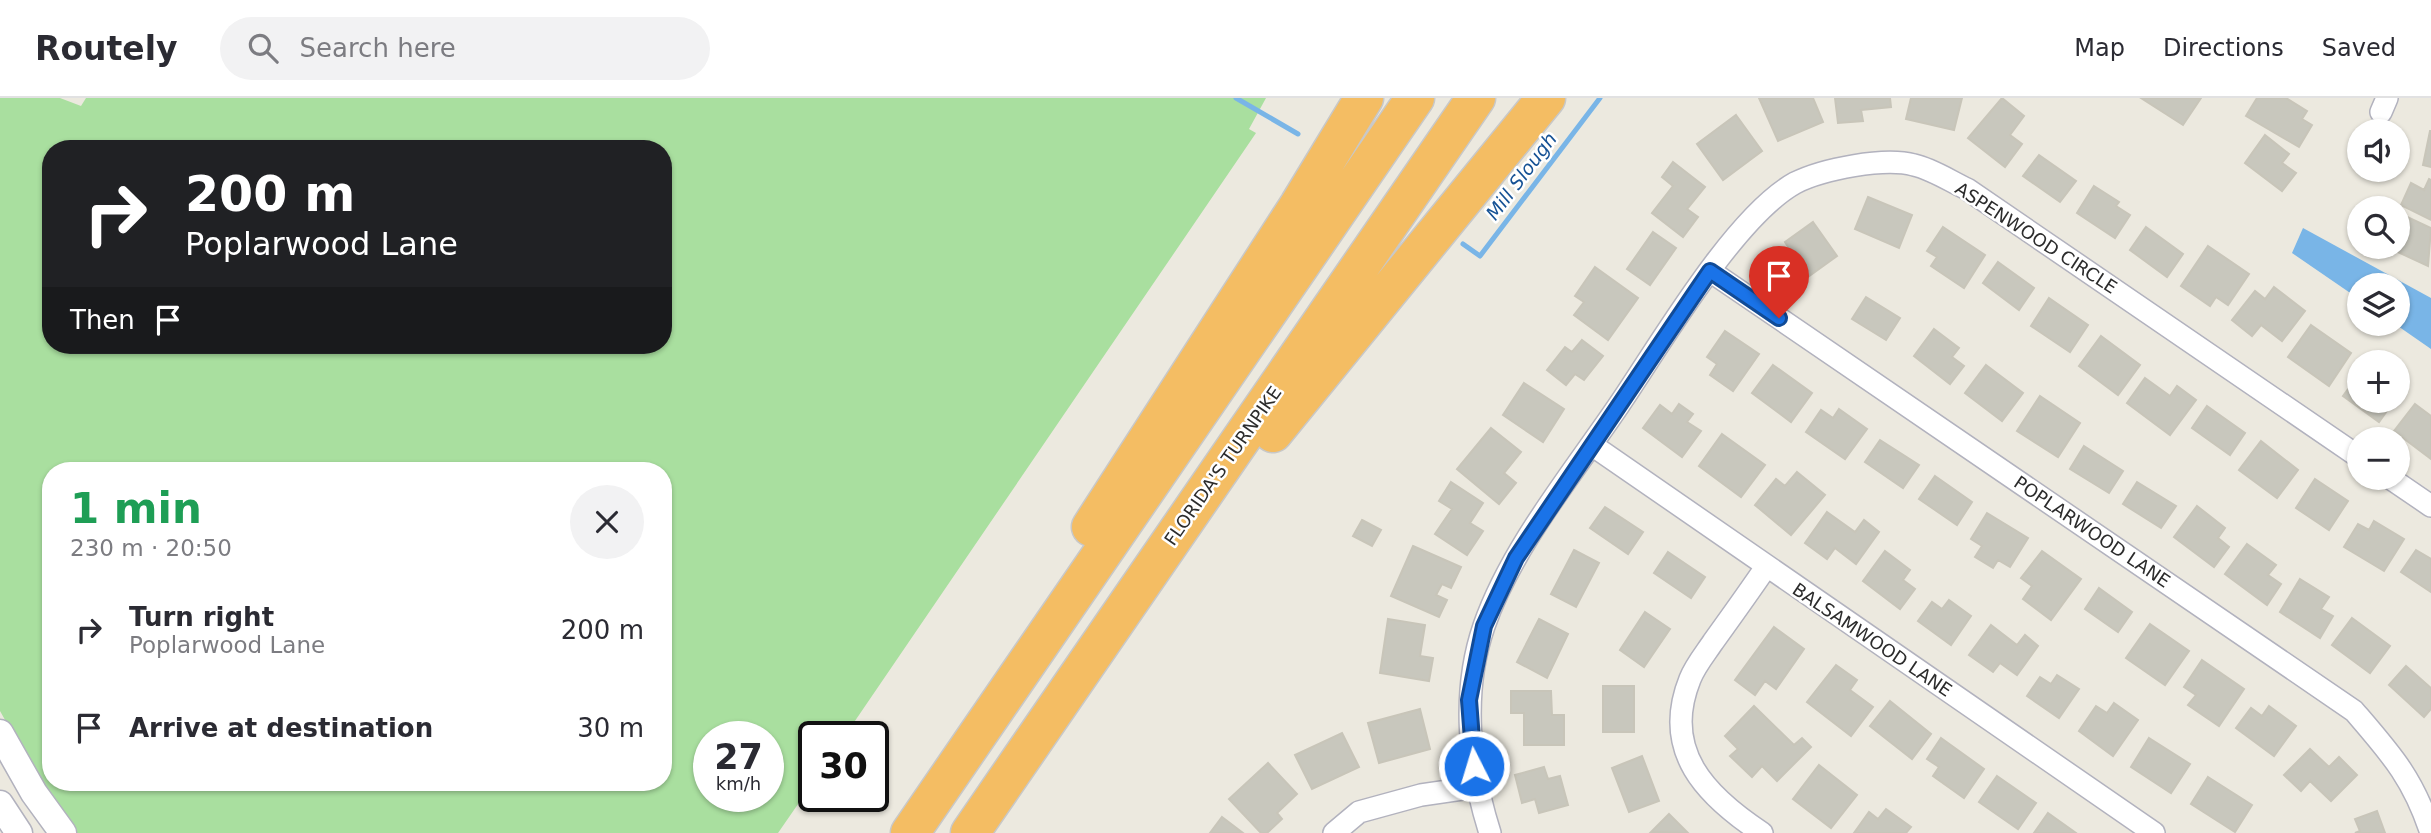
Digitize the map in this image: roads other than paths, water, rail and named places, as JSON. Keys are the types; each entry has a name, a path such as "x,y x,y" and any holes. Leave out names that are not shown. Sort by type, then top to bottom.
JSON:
{"highway":[{"path":"897,833 1299,205 1364,98"},
{"path":"910,833 1415,98"},
{"name":"FLORIDA'S TURNPIKE","path":"970,833 1476,98"},
{"path":"1133,597 1216,503 1546,98"}],"street":[{"name":"ASPENWOOD CIRCLE","path":"1490,833 1476,787 1469,700 1484,626 1516,558 1710,271 1752,219 1796,183 1858,164 1913,164 1967,189 2347,449"},
{"name":"POPLARWOOD LANE","path":"1710,271 2354,711 2402,766 2423,808 2431,833"},
{"name":"BALSAMWOOD LANE","path":"1592,445 2154,833"},
{"path":"2408,490 2431,506"},
{"path":"1762,833 1727,810 1697,777 1685,746 1681,707 1690,676 1766,567"},
{"path":"0,733 34,793 63,833"},
{"path":"1334,833 1359,812 1422,796 1476,787"},
{"path":"0,804 19,833"}],"water":[{"path":"2303,228 2347,252 2347,259 2360,259 2385,273 2347,273 2347,291 2292,253"},
{"path":"2410,287 2431,298 2431,349 2410,334"}],"waterway":[{"name":"Mill Slough","path":"1236,98 1298,134"},
{"name":"Mill Slough","path":"1463,244 1480,256 1600,98"}]}
